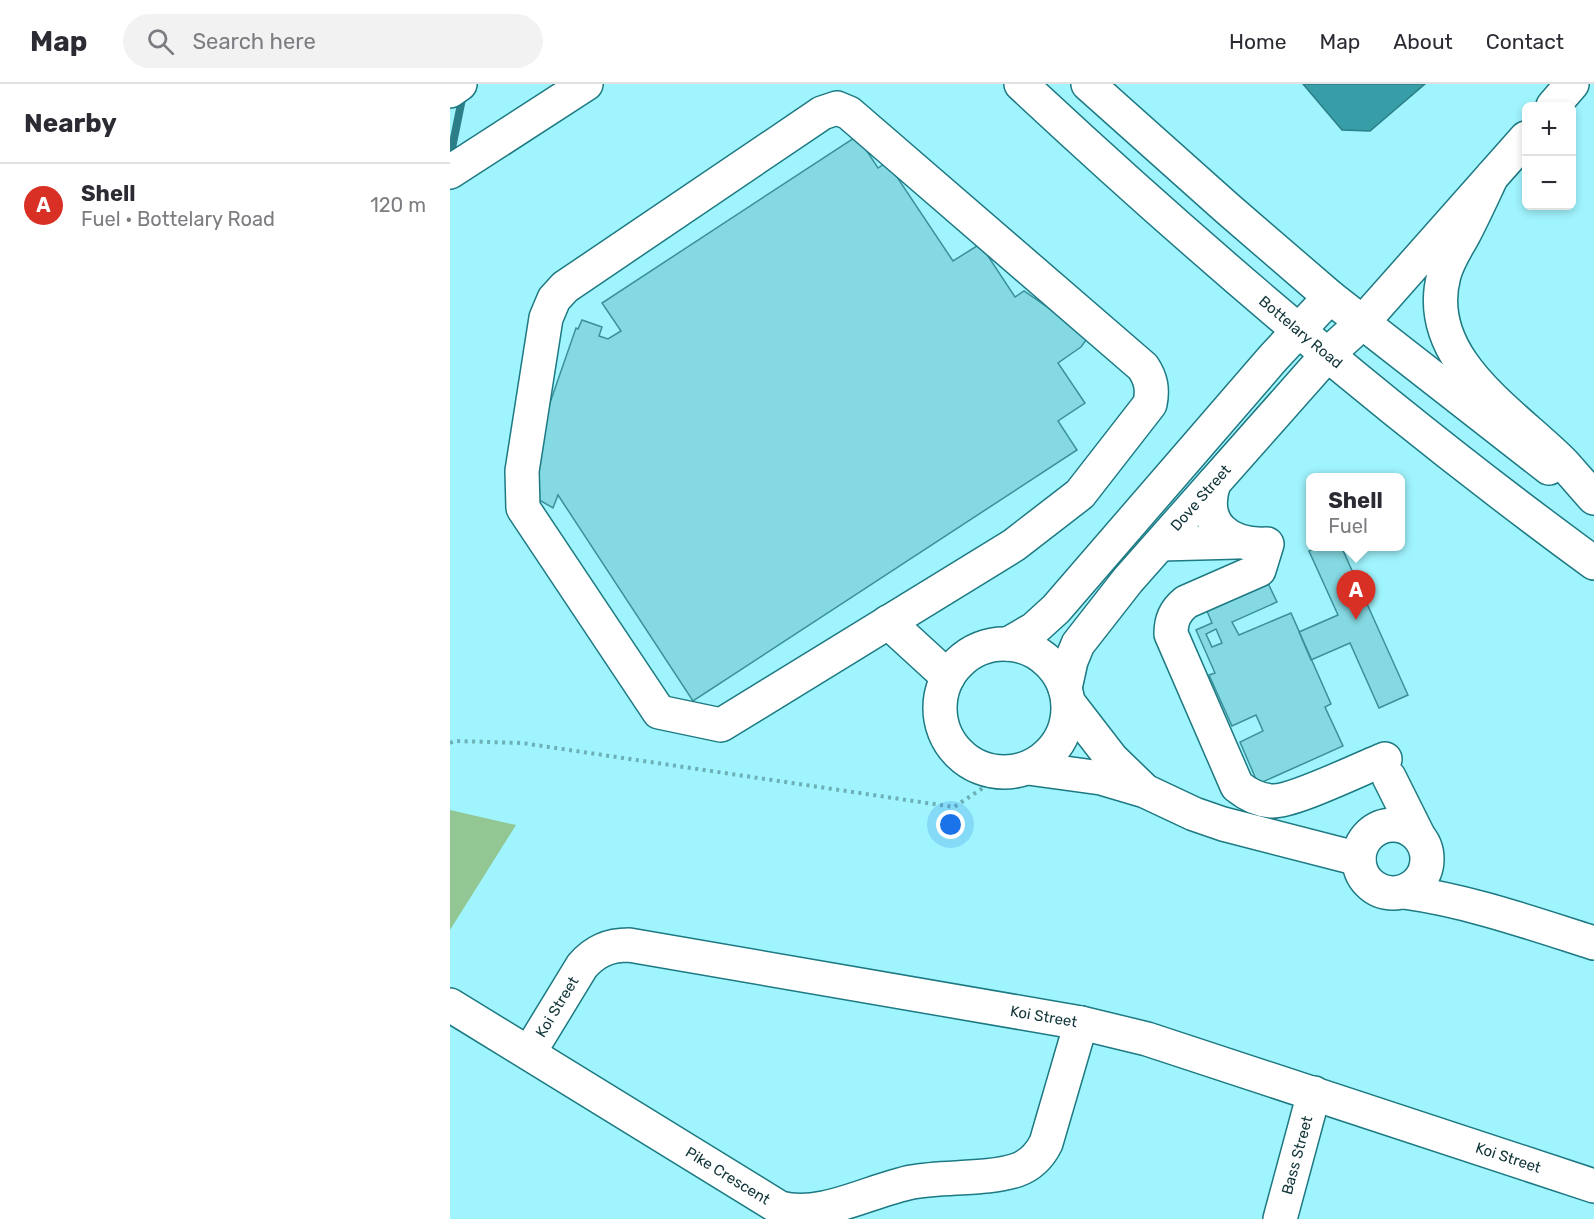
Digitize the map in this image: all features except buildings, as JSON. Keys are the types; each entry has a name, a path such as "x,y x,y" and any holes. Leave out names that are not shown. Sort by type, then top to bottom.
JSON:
{"main road":[{"path":"450,91 460,84"},
{"path":"450,172 586,84"},
{"name":"Bottelary Road","path":"1021,84 1083,142 1300,331 1429,436 1594,563"},
{"path":"1088,84 1330,297 1594,500"},
{"path":"1556,102 1572,84"},
{"path":"837,108 849,112 1135,359 1149,376 1152,387 1150,404 1146,412 1080,494 1014,545 888,622 721,725 659,712 523,508 522,471 546,318 559,293 822,112 837,108"},
{"path":"1522,143 1492,176 1444,272 1439,307 1455,352 1470,376 1563,464 1594,500"},
{"name":"Dove Street","path":"1017,770 1046,757 1059,742 1067,723 1066,695 1071,661 1078,644 1128,580 1328,354 1362,323 1492,176"},
{"path":"1008,644 1034,629 1056,609 1273,358 1330,297"},
{"path":"1214,483 1210,495 1213,518 1227,536 1237,542"},
{"path":"1161,544 1237,542 1267,544 1259,570 1186,602 1178,609 1173,619 1171,634 1237,786 1247,794 1259,799 1282,801 1385,759"},
{"path":"888,622 948,677"},
{"path":"1145,791 1112,759 1066,695 1057,671 1044,657 1027,648 1008,644 990,645 973,651 959,662 948,677 941,695 940,714 944,733 955,749 969,762 986,770 1017,770 1101,778 1145,791 1194,814 1223,824 1366,846"},
{"path":"1404,892 1415,886 1423,877 1427,865 1423,844 1389,777 1366,846 1361,870 1373,887 1383,892 1434,896 1484,908 1594,943"},
{"path":"1223,824 1237,786"},
{"path":"1366,846 1381,827 1401,825 1423,844 1450,878 1484,908"},
{"name":"Koi Street","path":"529,1053 582,966 600,950 619,945 641,947 1081,1023 1147,1039 1594,1186"},
{"name":"Pike Crescent","path":"450,1005 780,1208 804,1212 912,1182 1007,1172 1028,1165 1037,1158 1046,1143 1081,1023"},
{"name":"Bass Street","path":"1280,1219 1314,1093"}],"path":[{"path":"450,743 455,741 522,743 954,807 1017,770"}],"green space":[{"path":"450,810 516,825 450,930"}],"water":[{"path":"1303,84 1425,84 1370,131 1342,130"}],"waterway":[{"path":"450,158 463,94"}],"place":[{"name":"Shell","path":"1356,620"}]}
